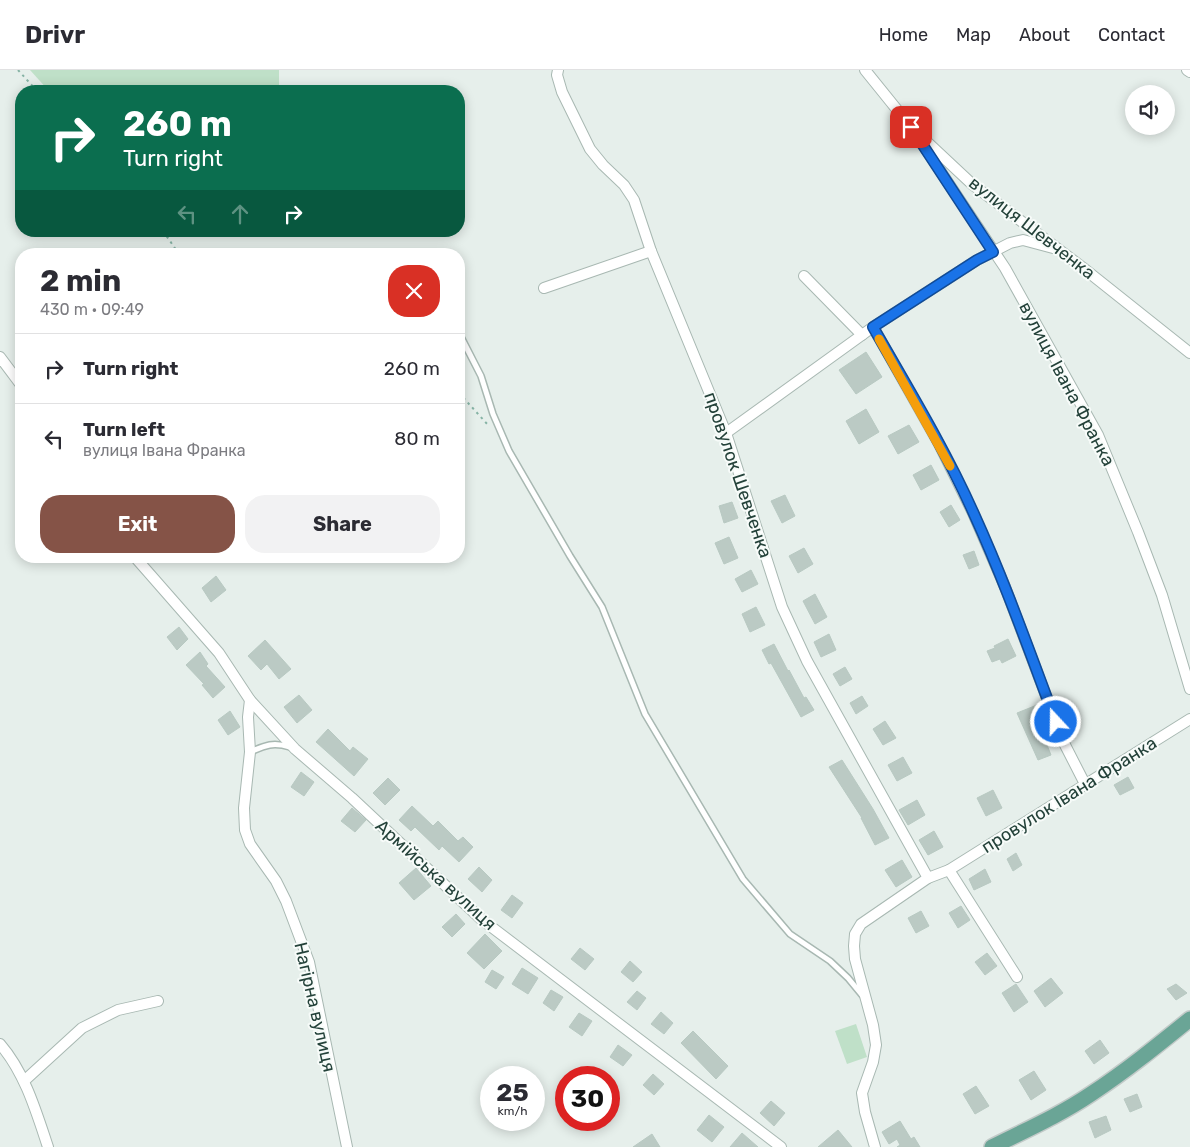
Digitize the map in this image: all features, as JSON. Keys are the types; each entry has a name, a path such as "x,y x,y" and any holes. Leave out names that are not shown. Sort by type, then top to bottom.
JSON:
{"main road":[{"path":"992,1147 1052,1117 1090,1095 1190,1019"}],"street":[{"name":"провулок Шевченка","path":"558,70 557,75 562,92 590,150 624,185 634,200 651,251 726,433 782,607 807,661 928,878"},
{"name":"вулиця Шевченка","path":"864,70 911,127 974,185 1190,352"},
{"name":"вулиця Івана Франка","path":"911,127 1005,268 1098,435 1162,595 1190,689"},
{"path":"726,433 873,327 977,260 1010,243 1023,240 1060,250"},
{"path":"544,288 651,251"},
{"path":"804,276 862,335"},
{"path":"873,327 939,444 973,513 1005,587 1063,741 1085,784"},
{"path":"0,357 15,376"},
{"name":"Армійська вулиця","path":"140,563 219,653 250,700 295,749 352,798 481,919 781,1147"},
{"name":"Нагірна вулиця","path":"250,700 248,717 250,752 244,808 245,830 250,844 276,881 286,901 309,962 347,1147"},
{"name":"провулок Івана Франка","path":"875,1147 862,1094 873,1062 876,1045 873,1025 855,959 855,934 861,924 928,878 949,870 1190,719"},
{"path":"949,870 1017,977"},
{"path":"24,1081 82,1028 118,1010 158,1001"},
{"path":"0,1044 9,1054 24,1081 48,1147"}],"lane":[{"path":"465,345 481,376 493,414 509,451 602,607 646,714 742,879 790,934 830,960 865,999"},
{"path":"250,752 265,745 278,744 295,749"}],"path":[{"path":"18,70 32,85"},
{"path":"167,237 175,248"},
{"path":"465,400 491,430"}],"green space":[{"path":"30,70 279,70 279,85 44,85"},
{"path":"856,1024 867,1057 847,1064 835,1031"}],"building":[{"path":"866,352 882,377 856,394 839,370"},
{"path":"866,409 879,432 859,444 846,421"},
{"path":"909,425 919,442 898,454 888,436"},
{"path":"931,465 939,480 921,490 913,475"},
{"path":"785,495 795,516 782,523 771,501"},
{"path":"732,502 738,518 724,523 719,506"},
{"path":"951,505 960,520 949,527 940,512"},
{"path":"729,537 738,558 724,564 715,543"},
{"path":"804,548 813,564 798,573 789,556"},
{"path":"974,551 979,565 969,569 963,555"},
{"path":"751,570 758,584 742,592 735,579"},
{"path":"216,576 226,590 211,602 202,588"},
{"path":"815,594 827,617 815,624 803,601"},
{"path":"756,607 765,625 750,632 742,614"},
{"path":"179,627 188,639 177,650 167,637"},
{"path":"829,634 836,650 821,657 814,642"},
{"path":"1008,639 1016,656 1002,663 1000,659 992,662 987,651"},
{"path":"265,640 291,669 279,679 267,664 261,670 248,656"},
{"path":"774,644 804,698 806,697 814,710 801,717 762,650"},
{"path":"200,652 208,664 206,666 225,687 213,698 202,685 204,684 186,665"},
{"path":"845,667 852,679 840,686 833,674"},
{"path":"299,695 312,710 297,723 284,707"},
{"path":"862,696 868,706 856,714 850,703"},
{"path":"1037,705 1044,723 1039,725 1051,755 1038,760 1017,713"},
{"path":"230,711 240,727 228,735 218,720"},
{"path":"885,721 896,738 883,745 873,729"},
{"path":"328,729 350,751 353,747 368,759 354,776 316,742"},
{"path":"903,757 912,773 897,781 888,765"},
{"path":"842,760 889,838 875,845 862,818 829,767"},
{"path":"301,772 314,782 304,796 291,787"},
{"path":"1128,777 1134,788 1120,795 1114,785"},
{"path":"388,778 400,790 385,805 373,793"},
{"path":"993,790 1002,808 986,816 977,798"},
{"path":"917,800 925,815 908,825 899,810"},
{"path":"412,806 433,826 438,821 458,841 463,837 473,847 459,862 442,846 439,850 415,827 411,831 399,820"},
{"path":"352,808 366,820 355,832 341,821"},
{"path":"934,831 943,847 928,855 919,840"},
{"path":"1016,853 1022,865 1013,871 1007,859"},
{"path":"902,860 912,877 896,887 885,870"},
{"path":"479,867 492,880 482,892 468,879"},
{"path":"416,868 431,886 414,900 399,883"},
{"path":"985,869 991,882 974,890 969,879"},
{"path":"512,895 523,903 512,918 501,910"},
{"path":"961,906 970,920 958,928 949,913"},
{"path":"921,911 929,926 916,933 908,918"},
{"path":"456,914 465,924 452,937 442,927"},
{"path":"485,934 502,951 484,969 467,953"},
{"path":"580,948 594,959 585,970 571,959"},
{"path":"987,953 997,966 985,975 975,962"},
{"path":"630,961 642,972 633,982 621,972"},
{"path":"522,968 538,978 528,994 512,984"},
{"path":"492,970 504,977 496,989 485,982"},
{"path":"1051,978 1063,993 1045,1007 1034,991"},
{"path":"1016,984 1028,1002 1014,1012 1002,993"},
{"path":"1176,984 1187,993 1176,1000 1167,989"},
{"path":"551,990 563,997 554,1011 543,1003"},
{"path":"637,991 646,998 637,1010 627,1002"},
{"path":"661,1012 673,1023 664,1034 651,1024"},
{"path":"579,1013 592,1021 582,1036 569,1027"},
{"path":"693,1031 728,1066 716,1079 681,1043"},
{"path":"1100,1040 1109,1053 1094,1064 1085,1051"},
{"path":"618,1045 632,1055 623,1066 610,1057"},
{"path":"1034,1071 1046,1090 1031,1100 1019,1080"},
{"path":"653,1074 664,1084 654,1095 643,1085"},
{"path":"976,1086 989,1106 975,1114 963,1094"},
{"path":"1137,1094 1142,1107 1130,1112 1124,1099"},
{"path":"771,1101 785,1113 774,1126 760,1113"},
{"path":"709,1115 724,1127 712,1142 697,1130"},
{"path":"1106,1116 1111,1130 1095,1138 1089,1122"},
{"path":"900,1121 911,1139 914,1137 920,1147 897,1147 900,1145 897,1139 889,1144 882,1132"},
{"path":"838,1130 852,1147 818,1147"},
{"path":"742,1133 758,1147 730,1147"},
{"path":"652,1134 660,1147 633,1147"}],"slow traffic":[{"path":"879,339 950,466"}],"route":[{"path":"911,127 993,252 977,260 873,327 939,444 973,513 1005,587 1056,722"}]}
